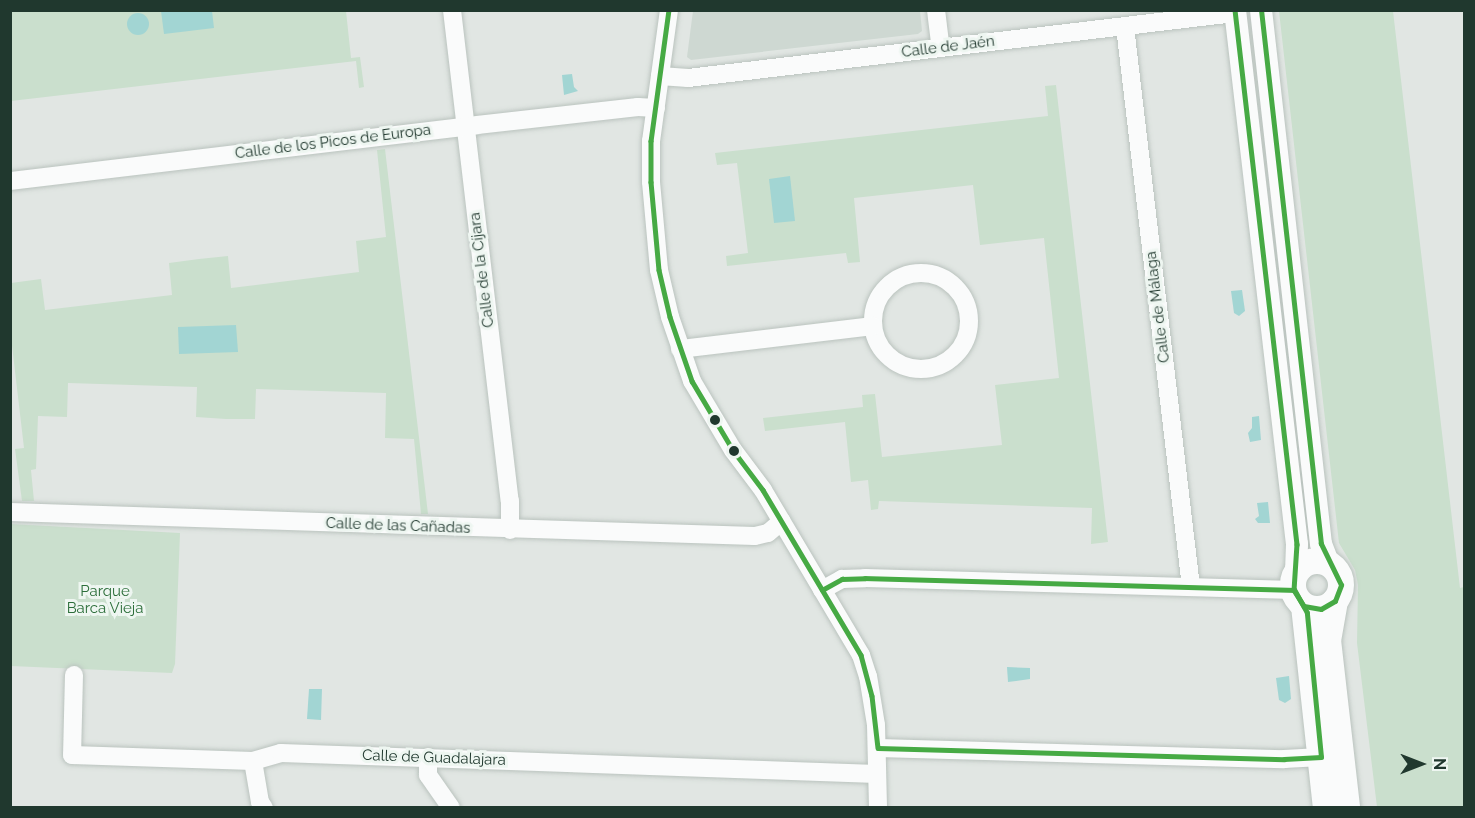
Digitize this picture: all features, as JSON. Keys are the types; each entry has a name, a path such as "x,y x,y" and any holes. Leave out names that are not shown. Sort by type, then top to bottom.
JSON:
{"main road":[{"path":"1326,807 1298,590 1310,562 1329,565 1336,571 1341,585 1335,601 1328,640 1347,807"},
{"path":"1298,590 1321,609 1335,601"}],"street":[{"name":"Calle de la Cíjara","path":"452,10 510,501 510,530"},
{"path":"669,10 651,141 653,224 659,270 680,349 692,381 734,450 782,521 861,655 872,696 878,748 878,807"},
{"path":"936,10 941,48"},
{"path":"1261,10 1321,544 1329,565"},
{"path":"822,590 842,579 865,578 1298,590 1297,544 1235,12"},
{"name":"Calle de Jaén","path":"660,76 688,78 1235,12"},
{"name":"Calle de Málaga","path":"1125,27 1191,587"},
{"name":"Calle de los Picos de Europa","path":"10,181 465,126 638,107 656,108"},
{"path":"920,272 936,274 950,282 961,293 968,308 969,324 966,339 945,363 930,368 914,369 893,359 878,342 873,326 874,310 880,295 890,283 904,275 920,272"},
{"path":"680,349 873,326"},
{"name":"Calle de las Cañadas","path":"10,512 510,530 755,536 768,532 782,521"},
{"name":"Calle de Guadalajara","path":"74,675 72,755 253,761 281,753 877,774"},
{"path":"878,748 1284,759 1321,757"},
{"path":"428,757 428,775 451,807"},
{"path":"253,761 260,802 264,807"}],"shaded area":[{"path":"693,11 920,11 922,31 918,34 691,60 687,57"}],"green space":[{"path":"10,11 346,11 351,58 360,57 364,87 359,88 356,61 11,101"},
{"path":"1279,11 1393,11 1460,588 1464,587 1464,807 1377,807 1357,643 1358,585 1355,570 1339,543"},
{"path":"1056,85 1108,542 1091,544 1092,508 879,501 878,509 871,510 868,480 851,482 845,422 765,431 763,418 863,407 862,395 875,394 882,457 1002,445 995,385 1059,378 1044,238 980,245 973,185 854,198 860,262 848,263 846,253 727,266 726,256 748,253 737,163 717,165 715,153 1048,116 1045,86"},
{"path":"385,149 428,514 421,514 414,439 385,438 386,393 256,389 255,419 226,419 196,417 197,387 68,383 67,417 38,416 36,469 31,470 34,501 22,501 15,449 24,448 11,337 10,280 11,283 41,279 45,310 172,295 169,263 199,259 228,256 231,288 359,272 356,241 386,237 377,150"},
{"name":"Parque Barca Vieja","path":"10,524 180,533 175,664 172,673 11,666"}],"water":[{"path":"161,11 212,11 214,28 164,34"},
{"path":"138,13 148,20 149,24 142,34 138,35 128,28 127,24 134,14"},
{"path":"572,74 574,87 578,91 564,95 562,75"},
{"path":"790,176 795,221 774,223 769,179"},
{"path":"1242,290 1245,311 1239,316 1234,313 1231,291"},
{"path":"236,325 238,352 179,354 178,327"},
{"path":"1259,416 1261,440 1250,442 1248,433 1252,428 1252,417"},
{"path":"1268,502 1270,523 1258,523 1255,519 1259,516 1257,503"},
{"path":"1007,667 1030,668 1030,679 1008,682"},
{"path":"1289,676 1291,699 1285,703 1279,700 1276,678"},
{"path":"309,689 322,689 321,720 307,719"}],"transit line":[{"path":"669,10 651,141 651,182 659,270 670,317 692,381 733,450 763,490 861,655 872,696 878,748 1284,759 1321,757 1307,613 1294,590"},
{"path":"1235,10 1297,544 1294,590 1304,606 1321,609 1335,601 1341,585 1321,544 1261,10"},
{"path":"822,590 842,579 865,578 1294,590"}]}
